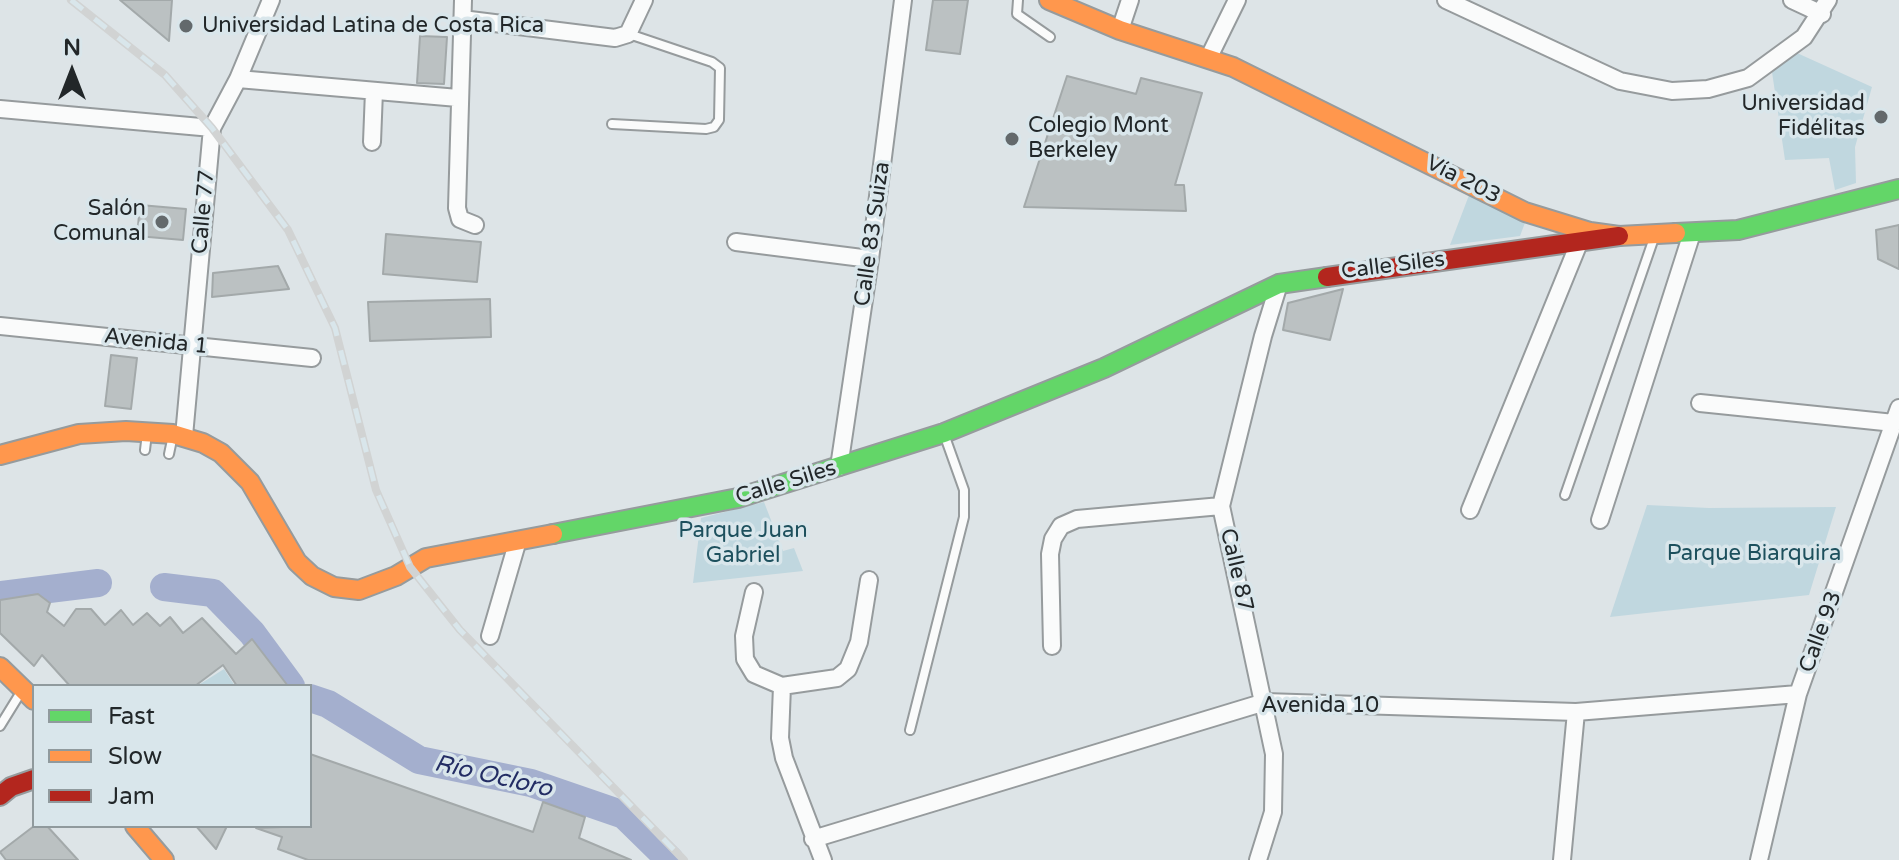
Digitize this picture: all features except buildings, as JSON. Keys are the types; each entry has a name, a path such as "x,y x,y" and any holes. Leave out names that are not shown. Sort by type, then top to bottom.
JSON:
{"main road":[{"name":"Vía 203","path":"1049,0 1120,30 1209,57 1286,91 1525,212 1568,227 1619,236 1758,227 1899,189"},
{"path":"1516,250 1527,233 1525,212"},
{"name":"Calle Siles","path":"0,455 79,434 146,441 179,435 221,453 250,482 297,562 312,576 334,587 359,590 376,585 426,558 738,498 944,433 1104,368 1279,284 1619,236"},
{"path":"0,667 29,694"},
{"path":"0,796 11,787 32,780"},
{"path":"137,828 164,860"}],"street":[{"name":"Calle 77","path":"179,435 192,345 212,128 238,79 271,0"},
{"path":"463,0 457,208 460,219 475,225"},
{"path":"462,19 615,38 631,28 644,0"},
{"name":"Calle 83 Suiza","path":"839,467 870,259 903,0"},
{"path":"1120,30 1130,0"},
{"path":"1209,57 1237,0"},
{"path":"1446,0 1620,81 1672,91 1708,89 1748,78 1776,60 1804,37 1825,7 1792,0"},
{"path":"238,79 458,98"},
{"path":"372,142 374,91"},
{"path":"0,109 212,128"},
{"path":"1600,520 1692,233"},
{"path":"736,242 870,259"},
{"path":"1470,510 1579,243"},
{"name":"Calle 87","path":"1258,860 1267,840 1275,781 1265,702 1221,506 1279,284"},
{"name":"Avenida 1","path":"0,326 312,358"},
{"path":"1700,403 1896,416"},
{"name":"Calle 93","path":"1759,860 1798,694 1896,416"},
{"path":"1052,646 1050,554 1053,539 1061,526 1077,519 1221,506"},
{"path":"490,636 518,540"},
{"path":"754,592 744,636 745,659 754,674 782,686 837,678 848,669 859,642 869,580"},
{"path":"782,686 780,738 813,839 823,860"},
{"name":"Avenida 10","path":"813,839 1265,702 1576,712 1798,694"},
{"path":"1562,860 1576,712"}],"lane":[{"path":"1018,0 1015,10 1021,19 1050,37"},
{"path":"612,124 706,129 714,127 719,120 720,68 631,28"},
{"path":"1565,495 1655,235"},
{"path":"910,730 964,517 964,490 944,433"},
{"path":"169,454 179,435"},
{"path":"0,726 29,694"}],"green space":[{"path":"1797,53 1872,87 1855,147 1856,183 1835,190 1829,158 1785,160 1772,72"},
{"path":"1471,190 1526,220 1520,236 1450,245"},
{"name":"Parque Juan Gabriel","path":"764,502 783,551 794,548 803,571 693,583 701,518"},
{"name":"Parque Biarquira","path":"1647,505 1836,507 1809,595 1610,617"},
{"path":"224,669 234,684 200,684"}],"waterway":[{"name":"Río Ocloro","path":"0,595 98,583"},
{"name":"Río Ocloro","path":"164,587 213,593 252,633 290,684"},
{"name":"Río Ocloro","path":"312,699 328,704 419,760 531,783 624,815 670,860"}],"railway":[{"path":"71,0 165,75 212,128 288,230 335,328 376,490 410,567 460,630 684,860"}],"traffic: fast":[{"path":"1676,233 1738,230 1899,189"},
{"path":"553,534 738,498 944,433 1104,368 1279,284 1327,277"}],"traffic: slow":[{"path":"1049,0 1120,30 1233,67 1525,212 1590,232 1619,236 1676,233"},
{"path":"0,455 79,434 126,431 173,434 203,443 221,453 250,482 297,562 312,576 334,587 359,590 396,576 426,558 553,534"},
{"path":"0,667 32,698"},
{"path":"137,828 164,860"}],"traffic: jam":[{"path":"1327,277 1619,236"},
{"path":"0,796 11,787 32,780"}],"place":[{"name":"Universidad Latina de Costa Rica","path":"186,26"},
{"name":"Universidad Fidélitas","path":"1881,117"},
{"name":"Colegio Mont Berkeley","path":"1012,139"},
{"name":"Salón Comunal","path":"162,222"}]}
